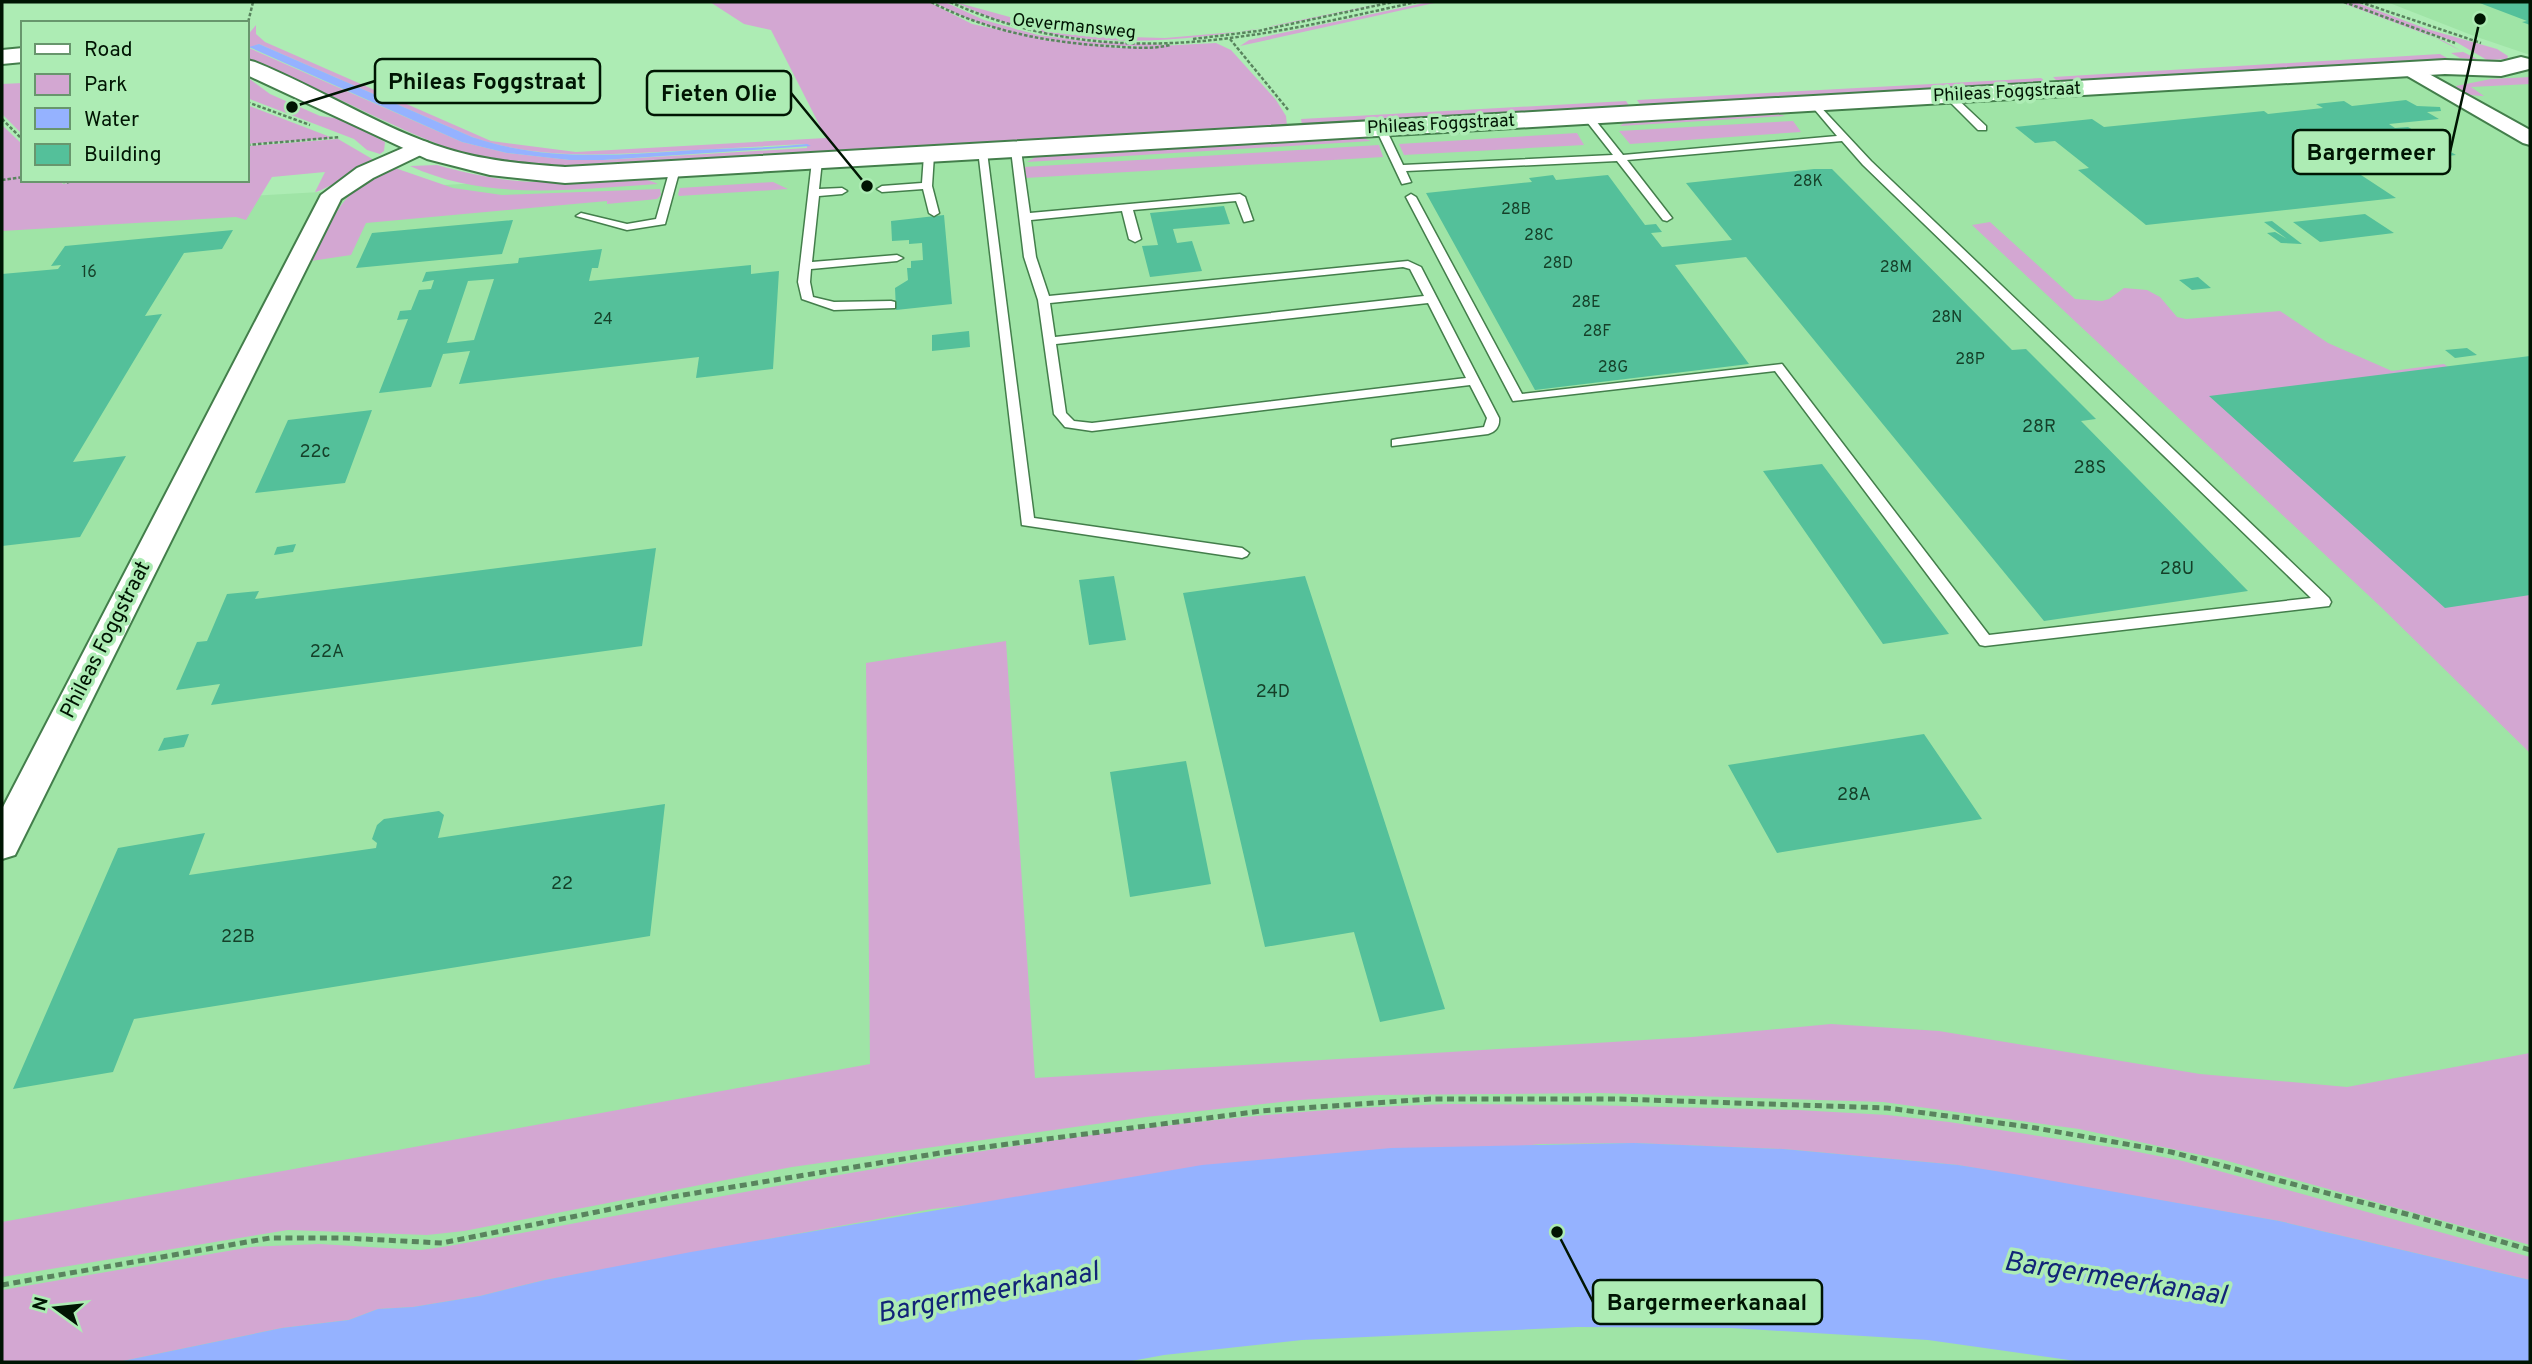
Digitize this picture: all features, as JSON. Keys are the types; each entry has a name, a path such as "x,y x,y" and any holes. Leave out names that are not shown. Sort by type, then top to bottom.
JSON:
{"street":[{"path":"2,57 21,55"},
{"name":"Phileas Foggstraat","path":"248,67 419,147 452,158 518,171 565,175 2476,65 2483,70 2514,68 2527,64"},
{"path":"2411,70 2530,139"},
{"name":"Phileas Foggstraat","path":"2,844 332,195 365,173 419,147"}],"lane":[{"path":"1950,97 1982,128"},
{"path":"1411,197 1518,398 1778,367 1984,641 2323,602 1867,163 1815,104"},
{"path":"1589,118 1667,218"},
{"path":"1381,128 1406,182"},
{"path":"1399,167 1620,158 1844,138"},
{"path":"1016,150 1030,257 1044,300 1060,414 1070,424 1080,426 1474,381"},
{"path":"982,152 1027,522 1242,553"},
{"path":"929,155 927,186 934,213"},
{"path":"817,161 804,282 808,299 834,306 891,305"},
{"path":"581,216 627,227 661,222 675,169"},
{"path":"882,189 927,186"},
{"path":"814,193 842,191"},
{"path":"1024,217 1240,197 1248,219"},
{"path":"1127,208 1135,239"},
{"path":"806,266 897,258"},
{"path":"1044,300 1399,262 1415,267 1493,418 1493,424 1488,430 1397,443"},
{"path":"1050,341 1432,299"}],"path":[{"path":"248,23 253,2"},
{"name":"Oevermansweg","path":"931,2 973,23 1031,37 1128,47 1163,47 1184,40 1227,36 1393,2"},
{"name":"Oevermansweg","path":"950,2 991,20 1045,34 1106,41 1178,43 1230,40 1416,2"},
{"path":"2344,2 2453,42 2476,65"},
{"path":"2360,2 2424,26 2501,49 2527,64"},
{"path":"1227,36 1282,99 1300,133"},
{"path":"248,102 310,125"},
{"path":"2,119 21,138"},
{"path":"248,145 341,137 323,130"},
{"path":"2,180 21,177"},
{"path":"2,1285 270,1238 344,1238 442,1243 671,1197 940,1153 1261,1111 1430,1099 1618,1099 1887,1108 2030,1127 2171,1153 2414,1216 2530,1250"}],"shaded area":[{"path":"2387,2 2530,2 2530,55 2474,36"},
{"path":"2530,67 2530,1362 2,1362 2,210"}],"green space":[{"path":"710,2 929,2 972,24 1045,40 1121,48 1216,43 1231,50 1276,100 1286,116 1287,126 558,168 491,160 453,150 248,62 248,35 256,25 256,34 265,42 491,141 576,152 826,138 771,30 744,24","holes":["259,44 472,137 547,153 572,154 623,154 807,144 807,148 603,160 570,160 507,153 462,142 249,48"]},
{"path":"934,2 945,2 984,20 1038,35 1093,42 1169,45 1121,46 1048,40 978,22"},
{"path":"955,2 1054,29 1128,37 1165,38 1238,32 1170,40 1115,40 1061,35 1007,23"},
{"path":"1389,2 1335,14 1265,27"},
{"path":"1439,2 1240,46 1249,40"},
{"path":"2340,2 2355,2 2427,29 2497,49 2508,56 2507,59 2487,60 2456,42 2422,31 2435,38"},
{"path":"2463,52 2479,60 2460,58 2451,53"},
{"path":"2440,54 2449,59 2448,62 2059,83 2053,77"},
{"path":"2530,77 2530,84 2471,87 2484,96 2461,94 2456,86 2491,79"},
{"path":"248,78 270,94 320,116 341,119 385,142 384,151 380,154 367,150 354,139 248,98"},
{"path":"2041,78 2048,83 1641,106 1637,100"},
{"path":"21,83 21,133 2,114 2,84"},
{"path":"1626,101 1630,107 1302,125 1301,119"},
{"path":"248,105 333,138 248,144"},
{"path":"1773,112 1785,116 1620,126 1626,121"},
{"path":"1793,121 1801,132 1630,144 1619,131"},
{"path":"2,125 21,143 21,182 248,182 248,146 338,139 374,160 315,192 325,172 272,177 246,220 236,217 2,231"},
{"path":"1577,133 1584,145 1404,155 1399,144"},
{"path":"1357,136 1371,141 1027,162 1041,154"},
{"path":"1379,145 1383,157 1025,178 1024,167"},
{"path":"437,165 513,181 553,182 632,177 658,184 564,190 501,189 470,185 410,166"},
{"path":"395,168 453,188 502,195 660,189 661,195 657,199 607,204 607,201 366,223 351,255 311,261 342,204 363,183"},
{"path":"773,182 788,189 678,194 680,188"},
{"path":"1990,222 2075,299 2102,301 2124,288 2147,290 2160,297 2177,317 2186,319 2280,311 2328,343 2392,371 2444,364 2530,428 2530,753 2382,608 1972,225"},
{"path":"1006,641 1035,1078 1692,1037 1831,1024 1939,1031 2200,1074 2347,1087 2530,1053 2530,1245 2224,1160 2079,1129 1883,1102 1600,1093 1377,1095 1300,1100 1146,1117 792,1167 464,1231 427,1235 288,1230 2,1277 2,1222 870,1064 866,663"},
{"path":"1447,1104 1798,1110 1887,1115 2123,1149 2183,1161 2530,1257 2530,1280 2279,1221 1958,1165 1783,1149 1634,1143 1541,1144 932,1209 545,1280 480,1296 413,1307 378,1309 349,1320 282,1328 118,1362 2,1362 2,1290 251,1247 319,1244 420,1250 443,1247 817,1179 1068,1138 1194,1122"}],"water":[{"path":"259,44 472,137 499,145 583,155 807,144 811,146 603,160 570,160 507,153 462,142 249,47"},
{"path":"1634,1143 1783,1149 1958,1165 2279,1221 2530,1280 2530,1362 2083,1362 1928,1340 1732,1328 1577,1327 1302,1340 1164,1355 1126,1362 118,1362 282,1328 349,1320 378,1309 413,1307 480,1296 545,1280 691,1252 1202,1165 1391,1148"}],"building":[{"path":"2477,2 2530,2 2530,25 2522,22 2527,21"},
{"path":"2406,100 2417,106 2440,107 2441,111 2427,112 2439,119 2389,124 2395,128 2408,127 2456,155 2369,166 2379,173 2361,175 2396,198 2146,225 2078,170 2089,168 2055,141 2035,143 2015,127 2092,119 2104,127 2264,111 2268,114 2323,108 2316,104 2344,101 2352,106"},
{"path":"1832,169 2012,350 2026,349 2096,419 2081,421 2248,591 2044,621 1746,257 1675,265 1749,364 1535,390 1426,193 1532,182 1529,178 1553,175 1556,180 1608,175 1645,225 1656,224 1662,232 1651,233 1662,247 1732,240 1686,183"},
{"path":"1224,206 1230,224 1173,229 1177,243 1192,241 1202,271 1150,277 1142,246 1158,245 1150,213"},
{"path":"2365,214 2394,233 2320,242 2293,222"},
{"path":"944,215 952,304 896,310 895,288 908,280 907,268 911,268 911,261 923,260 922,243 909,244 909,240 892,241 891,221"},
{"path":"513,220 502,254 356,268 372,233"},
{"path":"2272,221 2302,244 2281,243 2267,233 2275,232 2287,239 2264,222"},
{"path":"233,230 222,249 184,253 145,316 162,314 73,462 126,456 80,537 2,546 2,274 58,269 61,265 51,266 65,246"},
{"path":"602,249 598,268 592,268 589,281 751,265 751,274 779,271 773,369 696,378 699,357 459,384 470,351 443,354 431,387 379,393 408,319 397,320 400,311 411,310 419,290 431,289 434,280 422,282 426,272 518,263 519,258","holes":["494,279 474,340 447,343 468,281"]},
{"path":"2198,277 2211,288 2192,290 2179,280"},
{"path":"969,331 970,347 932,351 932,335"},
{"path":"2467,348 2477,355 2455,358 2445,350"},
{"path":"2530,356 2530,595 2445,608 2209,396"},
{"path":"372,410 345,483 255,493 288,420"},
{"path":"1822,464 1949,634 1883,644 1763,471"},
{"path":"296,544 293,552 274,555 277,547"},
{"path":"656,548 642,646 211,705 220,684 176,690 197,642 207,641 227,594 259,591 255,599"},
{"path":"1114,576 1126,640 1089,645 1079,580"},
{"path":"1305,576 1445,1009 1380,1022 1354,932 1265,947 1183,593"},
{"path":"189,734 184,747 158,751 164,738"},
{"path":"1924,734 1982,819 1777,853 1728,765"},
{"path":"1186,761 1211,884 1130,897 1110,772"},
{"path":"665,804 650,936 134,1019 113,1072 13,1089 118,848 205,833 189,875 376,848 377,843 372,839 377,825 384,819 439,811 444,815 438,838"}],"place":[{"name":"Bargermeer","path":"2480,19"},
{"name":"Phileas Foggstraat","path":"292,107"},
{"name":"Fieten Olie","path":"867,186"},
{"name":"Bargermeerkanaal","path":"1557,1232"}]}
